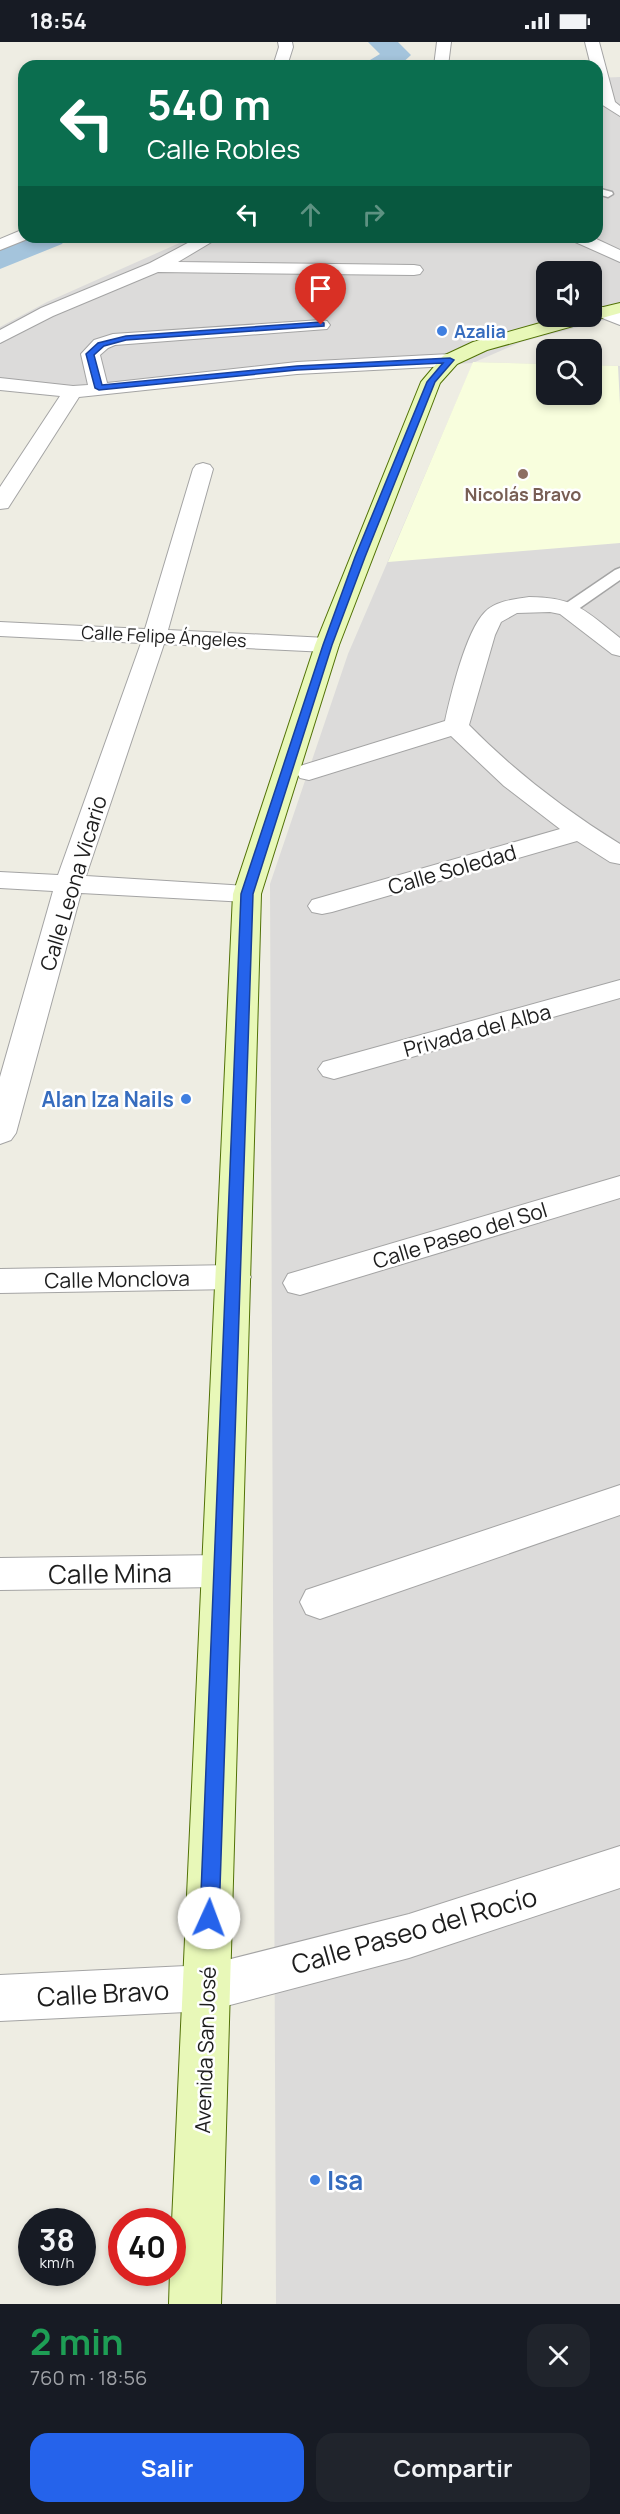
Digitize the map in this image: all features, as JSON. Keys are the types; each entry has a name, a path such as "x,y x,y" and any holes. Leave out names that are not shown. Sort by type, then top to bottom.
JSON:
{"street":[{"path":"282,60 286,47 285,42"},
{"path":"442,60 444,42"},
{"path":"592,42 595,60"},
{"path":"603,76 620,74"},
{"path":"603,90 608,104 620,112"},
{"path":"0,245 18,237"},
{"path":"0,337 47,312 156,267 201,243"},
{"path":"591,243 620,257"},
{"path":"156,267 414,270"},
{"path":"602,314 620,320"},
{"path":"99,388 90,354 101,344 113,340 321,325"},
{"name":"Avenida San José","path":"195,2304 247,894 327,645 431,382 450,360 480,346 549,327"},
{"path":"0,384 73,392 297,368 450,360"},
{"path":"0,503 73,392"},
{"name":"Calle Leona Vicario","path":"0,1133 69,884 155,636 203,469"},
{"path":"456,726 462,700 490,619 503,610 546,605 568,609 616,641"},
{"name":"Calle Felipe Ángeles","path":"0,629 327,645"},
{"path":"309,772 456,726"},
{"path":"456,726 494,765 581,831 620,856"},
{"name":"Calle Soledad","path":"322,906 581,831"},
{"path":"0,880 247,894"},
{"name":"Privada del Alba","path":"334,1069 620,989"},
{"name":"Calle Paseo del Sol","path":"300,1283 620,1187"},
{"name":"Calle Monclova","path":"0,1281 234,1277"},
{"path":"320,1602 620,1500"},
{"name":"Calle Mina","path":"0,1574 221,1571"},
{"name":"Calle Paseo del Rocío","path":"207,1988 410,1936 620,1868"},
{"name":"Calle Bravo","path":"0,1998 207,1988"}],"lane":[{"path":"568,609 620,573"}],"shaded area":[{"path":"620,77 620,316 602,321 602,261 536,261 536,327 578,327 521,342 475,362 536,364 536,405 602,405 602,365 620,366 620,2304 276,2304 270,884 348,654 473,363 287,373 52,396 0,390 0,327 47,302 180,243 603,243 603,78"},
{"name":"Nicolás Bravo","path":"473,362 536,364 536,405 602,405 602,365 618,366 620,543 388,562"}],"waterway":[{"path":"381,42 398,55 390,60"},
{"path":"0,259 36,243"}],"place":[{"name":"Azalia","path":"442,331"},
{"name":"Nicolás Bravo","path":"523,474"},
{"name":"Alan Iza Nails","path":"186,1099"},
{"name":"Isa","path":"315,2180"}],"route":[{"path":"209,1918 247,894 327,645 360,557 431,382 450,360 297,368 99,388 90,354 101,344 126,338 321,325"}]}
